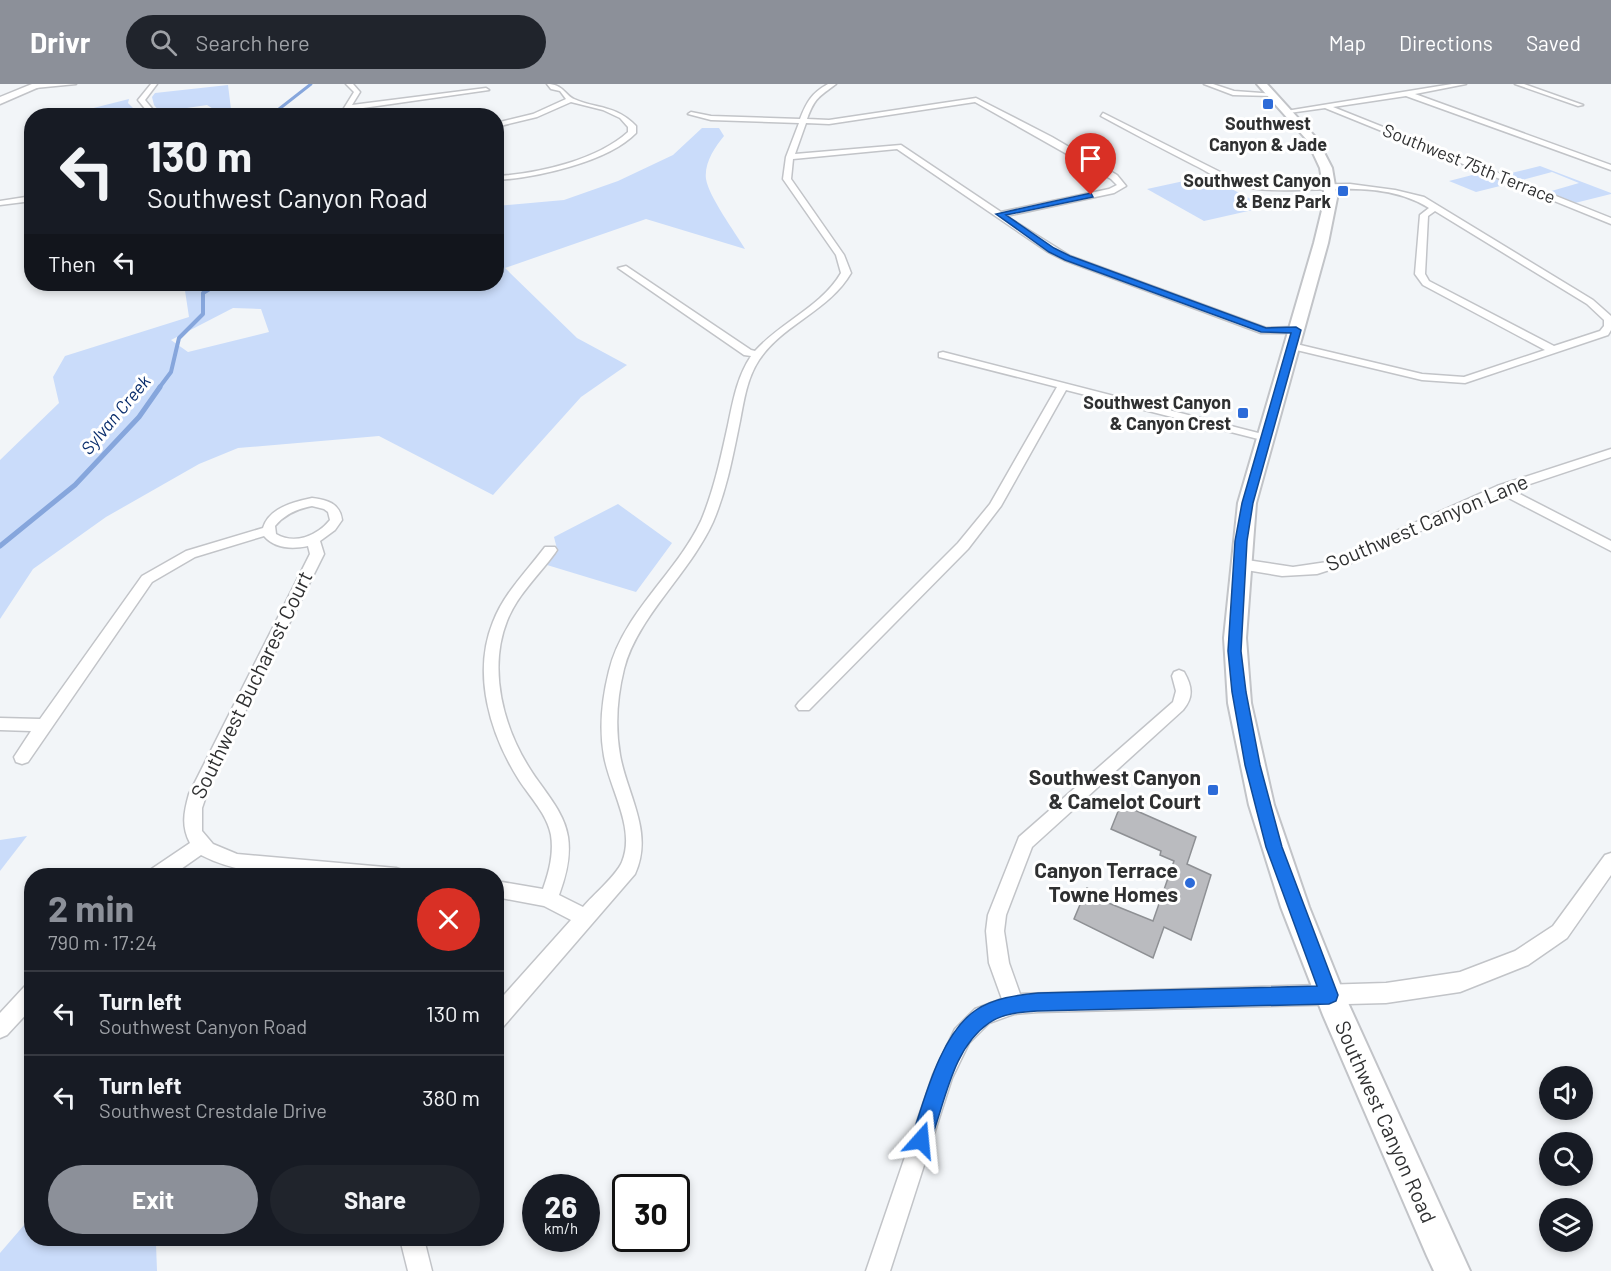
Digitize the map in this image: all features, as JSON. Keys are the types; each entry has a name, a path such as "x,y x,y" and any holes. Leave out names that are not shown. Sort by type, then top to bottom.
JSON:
{"main road":[{"name":"Southwest Canyon Road","path":"1262,84 1289,111 1318,149 1330,186 1329,211 1247,503 1240,564 1235,651 1239,692 1252,765 1274,847 1329,995 1418,1200 1452,1271"},
{"path":"0,101 38,85"}],"street":[{"path":"38,85 73,84"},
{"path":"148,108 141,100 154,84"},
{"path":"348,108 357,92 349,84"},
{"path":"550,84 553,88 562,87 570,100"},
{"path":"504,1011 629,868 636,838 632,818 615,772 609,729 610,696 621,653 639,622 689,555 706,523 717,495 742,388 757,354 784,329 836,290 846,273 840,255 787,179 790,157 810,101 817,93 833,84"},
{"path":"1207,84 1233,93 1272,94"},
{"path":"1289,111 1327,107 1462,84"},
{"path":"1518,84 1580,105"},
{"path":"348,108 486,90"},
{"path":"1408,94 1611,168"},
{"path":"504,123 535,116 570,100 595,105 615,113 632,126 632,133 624,140 558,171 527,177 504,178"},
{"path":"691,114 711,118 836,122 976,100 1105,171 1122,186 1112,191 1000,214"},
{"name":"Southwest 75th Terrace","path":"1327,107 1611,221"},
{"path":"790,157 898,147 1051,250 1067,258 1265,330 1422,377 1465,380 1604,333 1609,326 1609,319 1590,302 1421,199 1409,194 1350,186 1271,187 1236,183 1102,115"},
{"path":"0,202 24,199"},
{"path":"1434,208 1424,215 1420,274 1426,283 1555,351"},
{"path":"623,268 748,352 757,354"},
{"path":"943,354 1266,438"},
{"path":"804,706 963,546 995,506 1063,386"},
{"name":"Southwest Canyon Lane","path":"1240,564 1285,573 1319,569 1346,560 1501,489 1611,453"},
{"path":"1501,489 1611,547"},
{"path":"22,757 147,579 169,562 195,551 269,531 273,519 288,508 312,502 332,506 336,512 336,520 324,534 313,539"},
{"name":"Southwest Bucharest Court","path":"200,846 192,825 192,806 317,554 313,539 298,543 283,543 276,541 269,531"},
{"path":"549,898 560,866 558,830 548,806 513,755 504,734 494,696 492,662 501,621 508,606 550,550"},
{"path":"1014,1004 999,963 995,931 997,915 1025,842 1178,706 1183,699 1184,689 1179,676"},
{"path":"2,724 44,725"},
{"path":"168,868 200,846 216,856 237,862 305,868"},
{"path":"878,1271 943,1075 953,1052 971,1025 982,1016 1014,1004 1386,993 1460,982 1521,958 1560,932 1611,861"},
{"path":"504,890 533,893 549,898 565,905 586,919"},
{"path":"0,1028 24,1002"},
{"path":"414,1246 420,1271"}],"shaded area":[{"path":"228,85 231,108 212,108 207,105 157,108 152,97 155,93"},
{"path":"129,99 128,103 133,108 94,108"},
{"path":"702,128 719,128 724,136 708,161 706,179 717,205 745,249 646,219 505,268 577,338 627,365 581,397 493,495 379,436 238,448 199,464 106,517 33,569 0,619 0,460 59,403 53,377 65,356 189,317 185,291 504,291 504,205 564,200 618,181 673,155","holes":["233,308 261,309 269,332 188,352 171,340"]},
{"path":"1540,166 1611,194 1575,203 1548,192 1579,183 1552,172 1522,180 1507,174"},
{"path":"1480,173 1508,184 1476,192 1449,181"},
{"path":"1207,176 1266,207 1204,221 1147,189"},
{"path":"618,504 672,543 636,592 547,565 557,549 554,537"},
{"path":"27,836 0,871 0,840"},
{"path":"24,1225 24,1246 156,1246 157,1271 0,1271 0,1253"}],"building":[{"name":"Canyon Terrace Towne Homes","path":"1121,804 1196,837 1187,864 1211,875 1191,940 1164,927 1153,958 1074,919 1087,888 1107,898 1106,902 1153,921 1174,861 1160,855 1161,851 1111,829"}],"waterway":[{"name":"Sylvan Creek","path":"280,108 311,84"},
{"name":"Sylvan Creek","path":"159,388 171,372 179,338 203,314 203,293 206,291"},
{"name":"Sylvan Creek","path":"0,546 75,485 139,417 160,387"}],"place":[{"name":"Southwest Canyon & Jade","path":"1268,104"},
{"name":"Southwest Canyon & Benz Park","path":"1343,191"},
{"name":"Southwest Canyon & Canyon Crest","path":"1243,413"},
{"name":"Southwest Canyon & Camelot Court","path":"1213,790"},
{"name":"Canyon Terrace Towne Homes","path":"1190,883"}],"route":[{"path":"921,1140 943,1075 962,1036 982,1016 1014,1004 1329,995 1274,847 1252,765 1239,692 1235,651 1241,541 1247,503 1296,330 1280,332 1265,330 1067,258 1051,250 1000,214 1091,195"}]}
